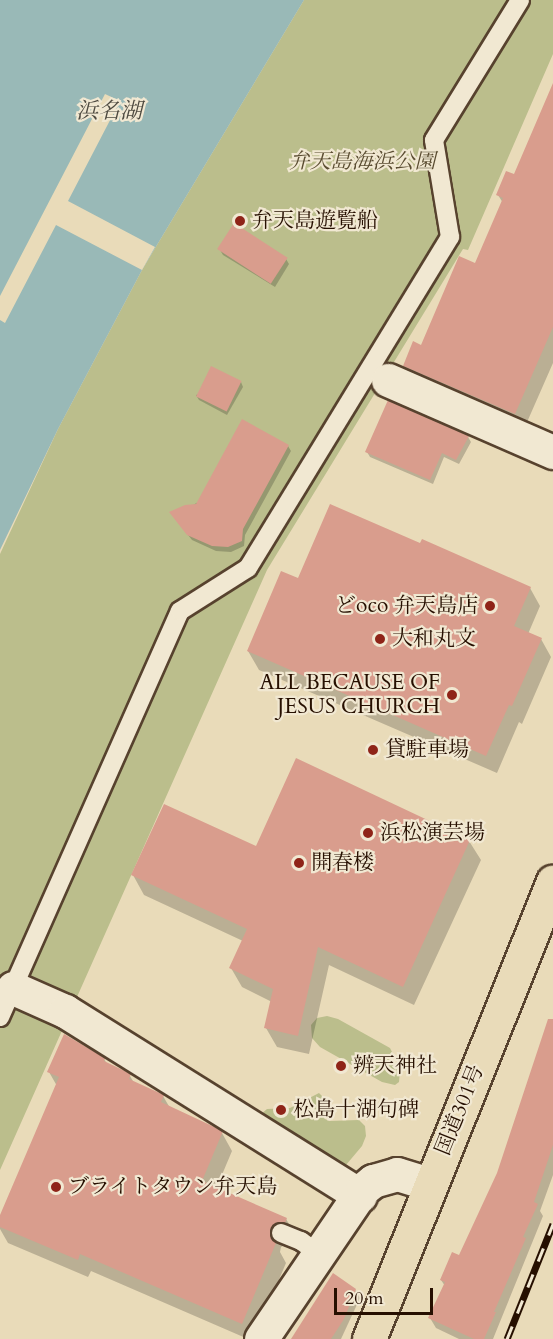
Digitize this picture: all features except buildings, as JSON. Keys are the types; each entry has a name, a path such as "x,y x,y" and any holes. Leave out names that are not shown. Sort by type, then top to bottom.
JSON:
{"highway":[{"name":"国道301号","path":"369,1339 553,882"}],"street":[{"path":"388,380 553,452"},
{"path":"7,1002 65,1011 360,1195"},
{"path":"261,1339 360,1195 373,1181 391,1175 409,1176 430,1184"}],"lane":[{"path":"7,1002 180,611 248,568 450,237 434,140 520,0"},
{"path":"281,1233 301,1241 319,1254"}],"green space":[{"name":"弁天島海浜公園","path":"304,0 553,0 553,54 468,250 463,249 267,570 0,1170 0,554 58,429 142,270"},
{"path":"327,1016 338,1019 390,1048 392,1052 389,1061 400,1071 399,1082 395,1085 382,1082 320,1047 312,1038 311,1025 317,1018"},
{"path":"319,1093 324,1098 325,1119 329,1121 359,1120 365,1126 366,1136 362,1146 346,1165 338,1167 260,1115 267,1109 290,1108"}],"water":[{"name":"浜名湖","path":"0,0 304,0 142,270 58,429 0,550"}],"pier":[{"path":"105,94 120,101 68,201 155,247 142,270 56,225 5,323 0,320 0,296"}],"railway":[{"path":"507,1339 553,1224"}],"place":[{"name":"弁天島遊覧船","path":"240,221"},
{"name":"どoco 弁天島店","path":"490,606"},
{"name":"大和丸文","path":"380,639"},
{"name":"ALL BECAUSE OF JESUS CHURCH","path":"452,695"},
{"name":"貸駐車場","path":"373,750"},
{"name":"浜松演芸場","path":"368,833"},
{"name":"開春楼","path":"299,863"},
{"name":"辨天神社","path":"341,1066"},
{"name":"松島十湖句碑","path":"281,1110"},
{"name":"ブライトタウン弁天島","path":"56,1187"}]}
